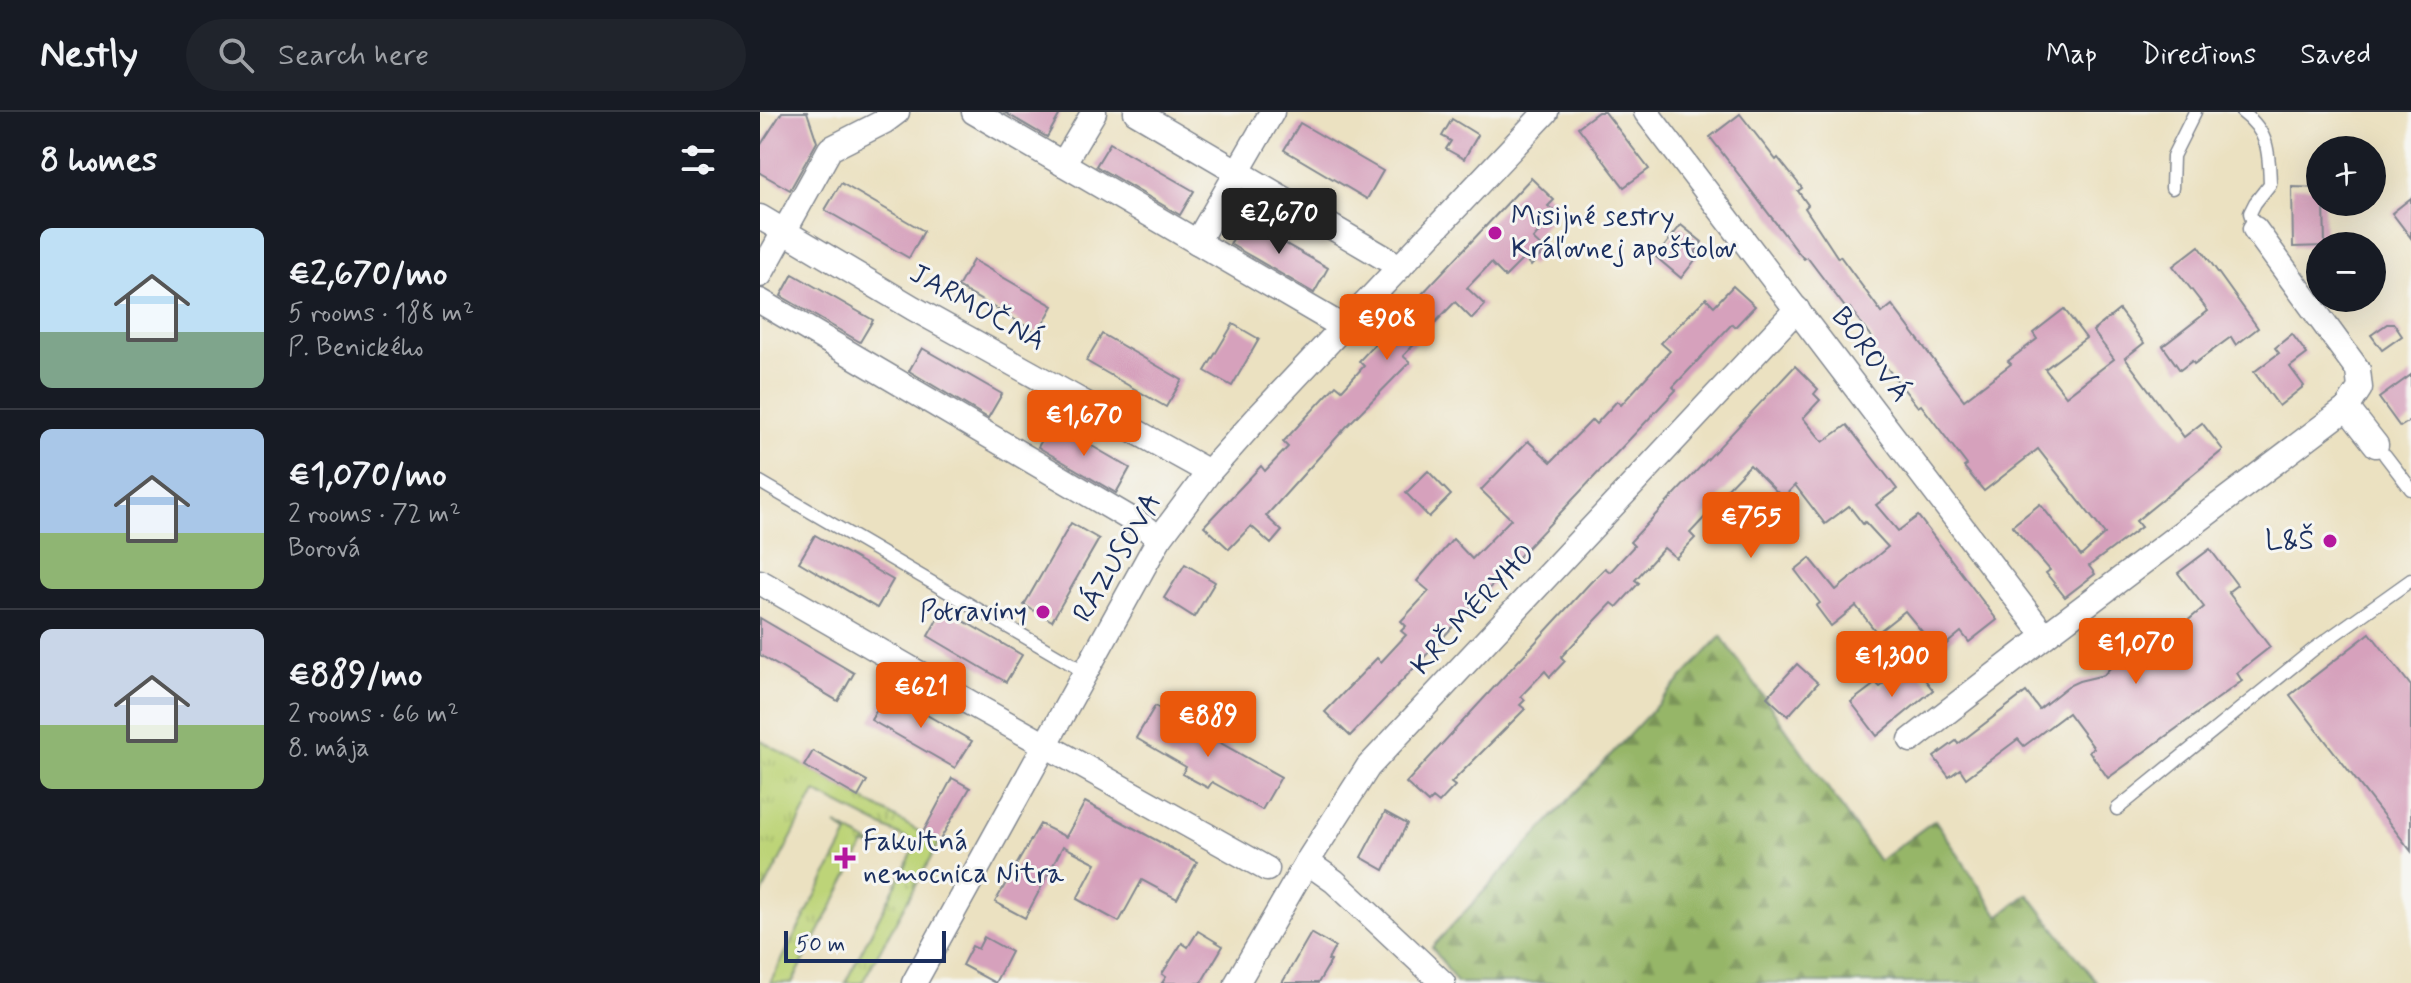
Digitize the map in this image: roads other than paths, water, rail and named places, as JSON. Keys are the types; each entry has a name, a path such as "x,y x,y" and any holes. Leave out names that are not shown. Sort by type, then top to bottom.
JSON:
{"street":[{"path":"760,275 830,149 897,112"},
{"path":"974,112 1343,327"},
{"path":"1063,164 1094,112"},
{"path":"1136,112 1400,267"},
{"path":"1197,242 1272,112"},
{"name":"RÁZUSOVA","path":"914,983 1159,539 1209,472 1546,112"},
{"name":"BOROVÁ","path":"1646,112 2045,636"},
{"name":"JARMOČNÁ","path":"760,217 913,308 1209,472"},
{"path":"1911,740 2347,408 2360,388 2358,370 2255,229"},
{"path":"760,301 1146,528 1159,539"},
{"name":"KRČMÉRYHO","path":"1237,983 1307,862 1368,767 1797,309"},
{"path":"2347,408 2380,450"},
{"path":"760,582 1267,869"},
{"path":"1307,862 1334,881 1443,983"}],"lane":[{"path":"2172,188 2173,156 2195,112"},
{"path":"2242,112 2256,122 2269,149 2270,184 2250,213 2255,229"},
{"path":"2380,450 2411,489"},
{"path":"760,482 1085,672"},
{"path":"2117,809 2314,649 2411,580"}],"place":[{"name":"Misijné sestry Kráľovnej apoštolov","path":"1495,233"},
{"name":"L&Š","path":"2330,541"},
{"name":"Potraviny","path":"1043,612"},
{"name":"Fakultná nemocnica Nitra","path":"845,858"}]}
